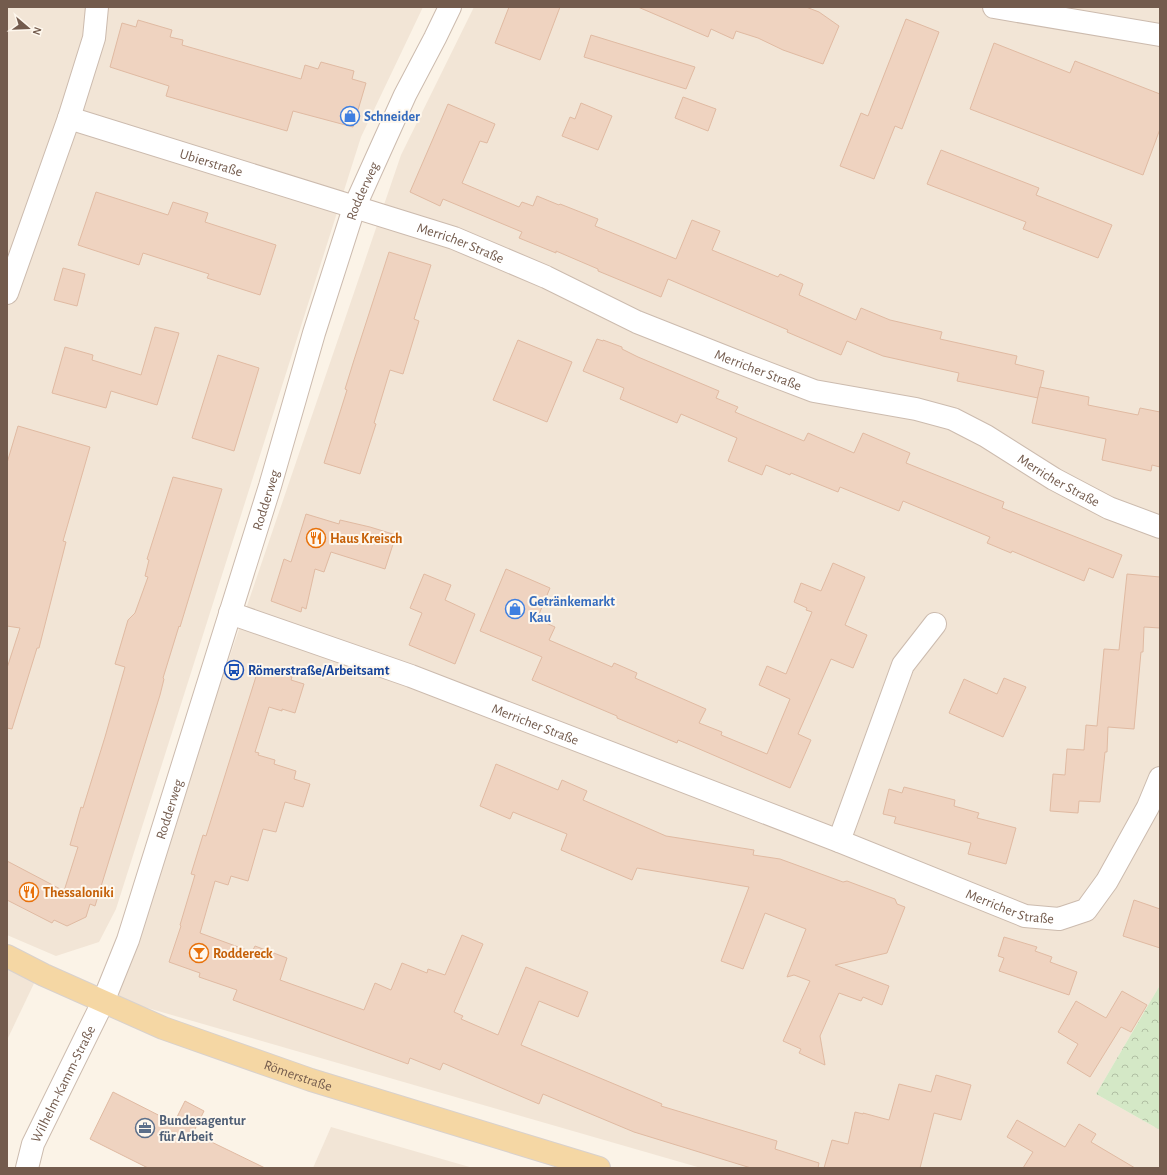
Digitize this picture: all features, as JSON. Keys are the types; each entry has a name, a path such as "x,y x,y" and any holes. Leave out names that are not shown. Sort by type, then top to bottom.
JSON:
{"main road":[{"name":"Römerstraße","path":"7,956 44,975 163,1028 311,1080 599,1168"}],"street":[{"path":"7,293 69,118 94,38 97,7"},
{"name":"Rodderweg","path":"103,1002 128,940 270,486 314,332 354,208 404,95 450,7"},
{"path":"994,7 1160,35"},
{"name":"Ubierstraße","path":"69,118 354,208"},
{"name":"Merricher Straße","path":"354,208 454,238 546,277 637,322 814,391 916,409 953,419 986,436 1054,479 1108,508 1160,527"},
{"name":"Merricher Straße","path":"230,613 411,676 839,841 1025,916 1059,919 1086,910 1107,881 1144,814 1160,778"},
{"path":"839,841 903,664 935,624"},
{"name":"Wilhelm-Kamm-Straße","path":"27,1168 33,1144 103,1002"}],"shaded area":[{"path":"7,7 423,7 361,137 116,909 99,942 56,956 7,935"},
{"path":"474,7 1160,7 1160,985 1096,1094 1160,1130 1160,1168 701,1168 113,998 401,155"},
{"path":"7,958 38,975 7,1040"},
{"path":"331,1127 473,1168 313,1168"}],"green space":[{"path":"1160,985 1160,1130 1096,1094"}],"building":[{"path":"509,7 560,7 540,60 495,43"},
{"path":"638,7 806,7 819,12 839,26 823,64 783,50 758,38 736,31 733,39 711,29 708,37"},
{"path":"906,19 939,32 902,129 895,126 874,179 840,166 861,113 868,116"},
{"path":"138,20 172,30 170,37 183,40 182,45 301,79 305,65 318,69 321,62 354,71 352,79 366,83 353,127 293,111 287,131 166,96 169,86 110,67 122,23 136,27"},
{"path":"591,35 695,67 686,89 584,57"},
{"path":"994,43 1070,73 1075,61 1160,94 1160,129 1143,175 970,109"},
{"path":"683,97 716,109 708,131 675,118"},
{"path":"581,103 612,116 598,150 562,136 570,117 575,119"},
{"path":"448,104 495,124 487,143 480,141 462,183 519,207 522,202 533,206 537,196 559,205 560,204 598,219 595,226 676,259 692,220 720,231 712,250 778,277 780,274 803,284 799,295 856,320 861,308 890,320 942,332 940,339 1017,356 1015,364 1044,371 1038,398 957,381 959,373 883,356 847,341 841,355 787,332 788,330 668,279 661,297 598,271 598,269 556,251 556,253 519,238 522,232 443,199 440,206 410,192"},
{"path":"941,150 1039,188 1036,195 1112,225 1098,258 1023,229 1026,222 927,184"},
{"path":"96,192 168,215 173,202 208,213 205,222 276,245 260,295 207,278 209,274 143,253 139,265 78,245"},
{"path":"389,252 431,265 414,319 419,321 403,374 390,370 374,423 376,424 360,474 324,463 347,390 345,389"},
{"path":"63,268 85,274 77,306 54,300"},
{"path":"155,327 179,333 157,405 111,391 106,408 52,393 65,347 93,355 92,360 141,375"},
{"path":"597,339 622,347 622,349 638,357 719,391 716,398 738,407 735,412 804,441 808,433 854,453 863,433 910,453 906,463 1004,502 1002,508 1122,555 1113,578 1089,568 1084,581 1012,551 1011,553 987,543 990,537 903,501 899,511 840,487 838,492 791,473 790,475 766,465 762,475 728,461 737,438 681,414 677,423 620,399 624,388 583,371"},
{"path":"518,340 572,362 547,422 493,400"},
{"path":"218,355 259,368 234,451 192,438"},
{"path":"1040,387 1089,397 1088,405 1138,415 1140,408 1160,412 1160,467 1152,465 1151,471 1102,460 1106,439 1032,423"},
{"path":"18,426 90,447 63,541 66,542 39,648 37,648 12,729 7,728 7,668 20,628 7,626 7,463"},
{"path":"173,477 222,489 163,678 160,695 95,906 90,904 86,917 67,926 54,920 52,923 7,900 7,861 64,891 78,847 70,845 81,807 83,808 105,737 125,667 115,664 128,620 135,613 148,577 145,576 149,560 147,559"},
{"path":"306,514 339,524 340,520 396,535 385,569 331,552 324,572 315,569 306,609 302,607 301,612 271,601 284,559 291,562"},
{"path":"833,563 865,577 845,625 867,635 853,668 831,659 798,734 811,740 790,788 678,740 677,743 617,718 617,716 532,680 542,657 480,631 506,569 550,588 537,619 555,627 549,640 612,667 614,663 637,673 635,678 706,709 699,723 722,732 721,735 767,754 790,699 759,685 767,666 786,674 812,612 794,602 801,583 821,591"},
{"path":"424,574 451,585 445,600 475,614 455,664 409,645 422,613 410,608"},
{"path":"1127,574 1160,577 1160,628 1144,627 1143,652 1141,652 1134,729 1108,727 1107,752 1105,752 1100,802 1079,801 1078,813 1050,811 1053,774 1065,775 1067,749 1084,750 1086,725 1097,726 1104,649 1119,650"},
{"path":"259,667 292,677 291,680 304,684 295,713 269,707 255,752 259,753 258,755 275,760 274,764 296,771 294,779 310,784 303,807 285,802 276,832 263,829 248,881 231,876 228,885 215,881 200,933 252,952 255,946 287,958 280,980 364,1010 375,983 391,990 402,963 427,973 428,969 445,975 462,935 483,944 454,1012 463,1016 461,1019 498,1035 526,967 588,992 578,1017 539,1001 521,1045 662,1104 661,1106 777,1141 775,1149 819,1163 818,1168 751,1168 634,1132 543,1094 539,1104 443,1063 440,1070 410,1058 408,1064 233,1000 237,990 199,977 200,973 169,962 195,875 191,874 203,835 206,836"},
{"path":"1004,678 1026,687 1003,737 949,713 964,679 997,694"},
{"path":"496,764 558,790 562,780 587,791 583,800 666,836 754,850 753,855 780,859 843,882 847,881 895,899 897,904 905,907 887,953 835,965 889,986 882,1005 863,997 861,1001 839,993 820,1036 825,1065 799,1053 801,1049 783,1041 810,981 794,975 787,977 806,929 765,913 743,969 721,961 749,887 637,868 632,880 561,850 567,834 513,812 510,819 480,806"},
{"path":"904,787 955,800 954,806 979,813 977,818 1016,828 1006,864 968,854 971,843 894,823 896,817 883,814 889,789 902,793"},
{"path":"1134,900 1160,909 1160,948 1123,936"},
{"path":"1004,937 1037,947 1035,951 1052,957 1050,962 1077,972 1069,995 999,971 1004,958 998,956"},
{"path":"1122,991 1147,1005 1131,1032 1121,1027 1090,1077 1067,1063 1078,1044 1058,1032 1076,1001 1106,1018"},
{"path":"936,1075 971,1085 961,1120 934,1113 920,1168 824,1168 832,1140 848,1144 855,1112 889,1120 899,1084 931,1092"},
{"name":"Bundesagentur für Arbeit","path":"113,1092 174,1123 185,1101 204,1111 193,1133 265,1168 148,1168 90,1139"},
{"path":"1017,1120 1065,1147 1079,1124 1096,1134 1091,1142 1135,1168 1023,1168 1033,1152 1007,1137"}],"place":[{"name":"Schneider","path":"350,116"},
{"name":"Haus Kreisch","path":"316,538"},
{"name":"Getränkemarkt Kau","path":"515,609"},
{"name":"Römerstraße/Arbeitsamt","path":"234,670"},
{"name":"Thessaloniki","path":"29,892"},
{"name":"Roddereck","path":"199,953"},
{"name":"Bundesagentur für Arbeit","path":"145,1128"}]}
